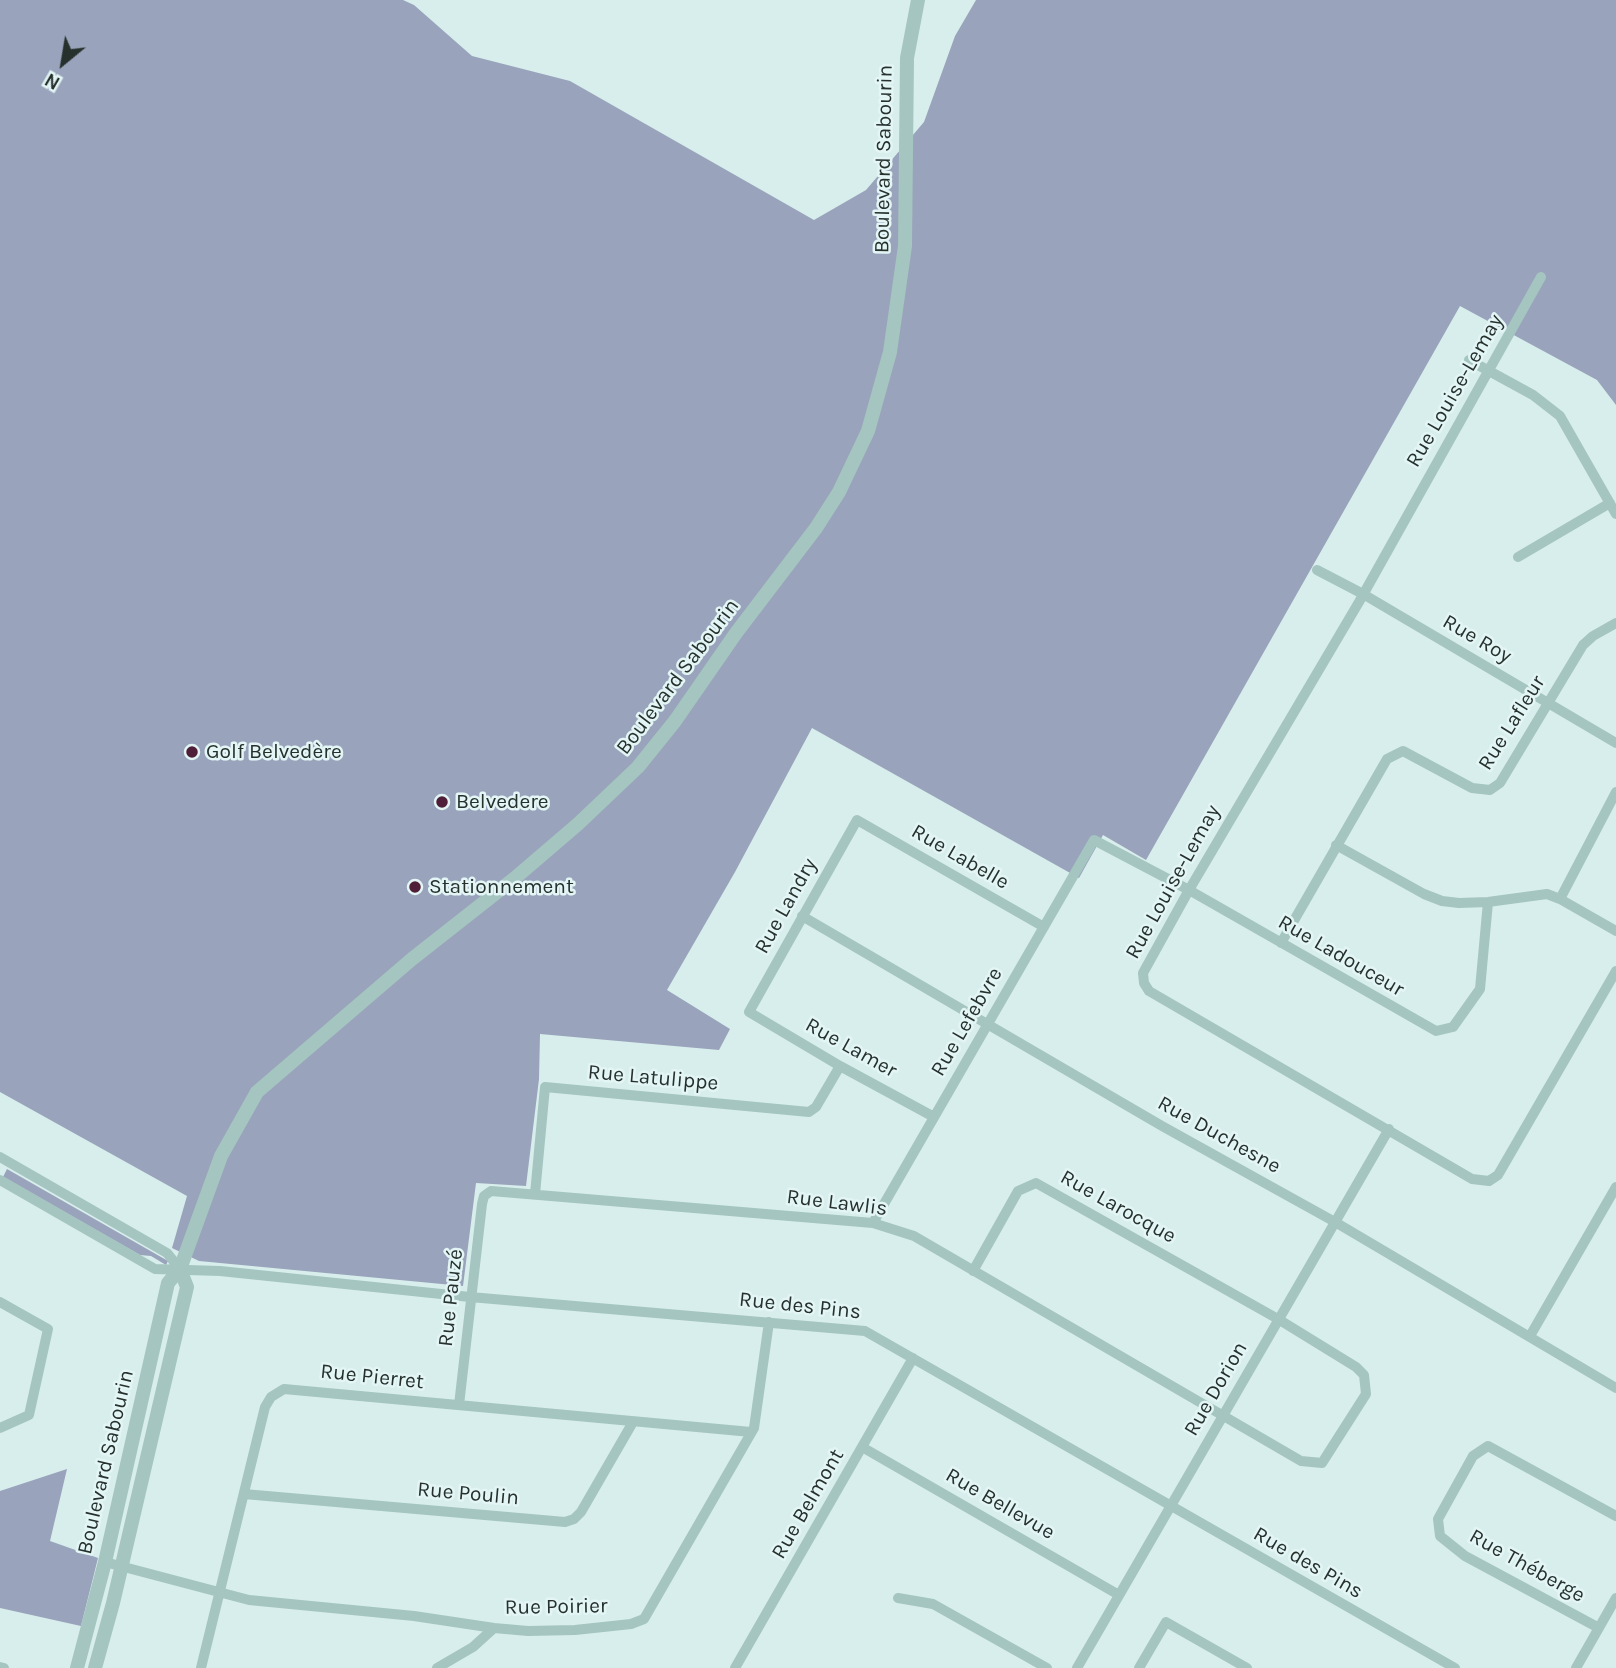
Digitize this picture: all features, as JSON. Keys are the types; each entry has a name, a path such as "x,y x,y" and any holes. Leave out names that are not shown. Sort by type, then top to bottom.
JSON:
{"street":[{"name":"Boulevard Sabourin","path":"77,1668 106,1562 168,1283 180,1269 221,1156 257,1092 412,959 568,833 638,767 676,720 736,633 816,528 839,492 868,431 890,352 905,246 907,58 919,0"},
{"name":"Rue Louise-Lemay","path":"1541,276 1363,594 1147,962 1143,973 1144,983 1149,990 1472,1179 1489,1181 1498,1175 1616,971"},
{"path":"1469,360 1533,395 1560,416 1616,514"},
{"path":"1518,557 1610,503"},
{"name":"Rue Roy","path":"1317,570 1363,594 1616,743"},
{"name":"Rue Lafleur","path":"1281,943 1387,759 1403,751 1472,788 1490,790 1500,783 1583,645 1616,622"},
{"path":"1560,899 1616,792"},
{"name":"Rue Landry","path":"749,1012 857,820"},
{"name":"Rue Labelle","path":"857,820 1044,927"},
{"name":"Rue Ladouceur","path":"1094,840 1189,890 1436,1031 1453,1027 1480,989 1488,902"},
{"name":"Rue Lefebvre","path":"873,1223 1094,840"},
{"path":"1336,845 1423,894 1442,901 1488,902 1542,894 1560,899 1616,931"},
{"name":"Rue Duchesne","path":"802,916 1616,1387"},
{"name":"Rue Lamer","path":"749,1012 934,1117"},
{"name":"Rue Latulippe","path":"534,1194 545,1087 808,1112 816,1107 840,1066"},
{"name":"Rue Dorion","path":"1077,1668 1389,1129"},
{"path":"1,1161 167,1253 180,1269"},
{"name":"Rue des Pins","path":"0,1180 155,1269 220,1271 470,1297 865,1331 1455,1668"},
{"name":"Rue Larocque","path":"974,1271 1018,1191 1037,1183 1278,1320"},
{"path":"1530,1336 1616,1188"},
{"name":"Rue Lawlis","path":"484,1196 491,1191 873,1223 914,1236 1301,1461 1322,1463 1366,1394 1364,1376 1356,1367 1278,1320"},
{"name":"Rue Pauzé","path":"459,1405 484,1196"},
{"name":"Boulevard Sabourin","path":"95,1668 187,1287 180,1269"},
{"path":"0,1302 48,1329 29,1415 0,1428"},
{"name":"Rue Poirier","path":"106,1562 248,1600 414,1616 528,1631 575,1630 631,1624 644,1619 754,1428 769,1322"},
{"name":"Rue Belmont","path":"735,1668 913,1358"},
{"name":"Rue Pierret","path":"201,1668 265,1407 271,1397 284,1389 751,1432"},
{"name":"Rue Poulin","path":"244,1494 565,1522 574,1519 581,1512 633,1422"},
{"name":"Rue Théberge","path":"1599,1628 1465,1556 1440,1536 1438,1519 1473,1457 1488,1446 1616,1516"},
{"name":"Rue Bellevue","path":"862,1447 1119,1595"},
{"path":"898,1598 933,1604 1047,1668"},
{"path":"1576,1668 1616,1598"},
{"path":"1139,1668 1166,1622 1247,1668"},
{"path":"437,1668 473,1647 494,1628"}],"shaded area":[{"path":"0,0 403,0 414,5 472,56 570,81 814,220 866,190 924,122 955,36 976,0 1616,0 1616,405 1597,380 1460,306 1146,860 1103,835 1079,878 812,728 735,872 667,990 730,1029 719,1050 540,1034 539,1079 526,1186 476,1183 463,1286 199,1261 172,1248 187,1196 0,1092"},
{"path":"7,1169 168,1261 166,1265 151,1256 140,1255 3,1177"},
{"path":"67,1469 50,1541 98,1558 81,1626 0,1608 0,1491"}],"place":[{"name":"Golf Belvedère","path":"192,752"},
{"name":"Belvedere","path":"442,802"},
{"name":"Stationnement","path":"415,887"}]}
